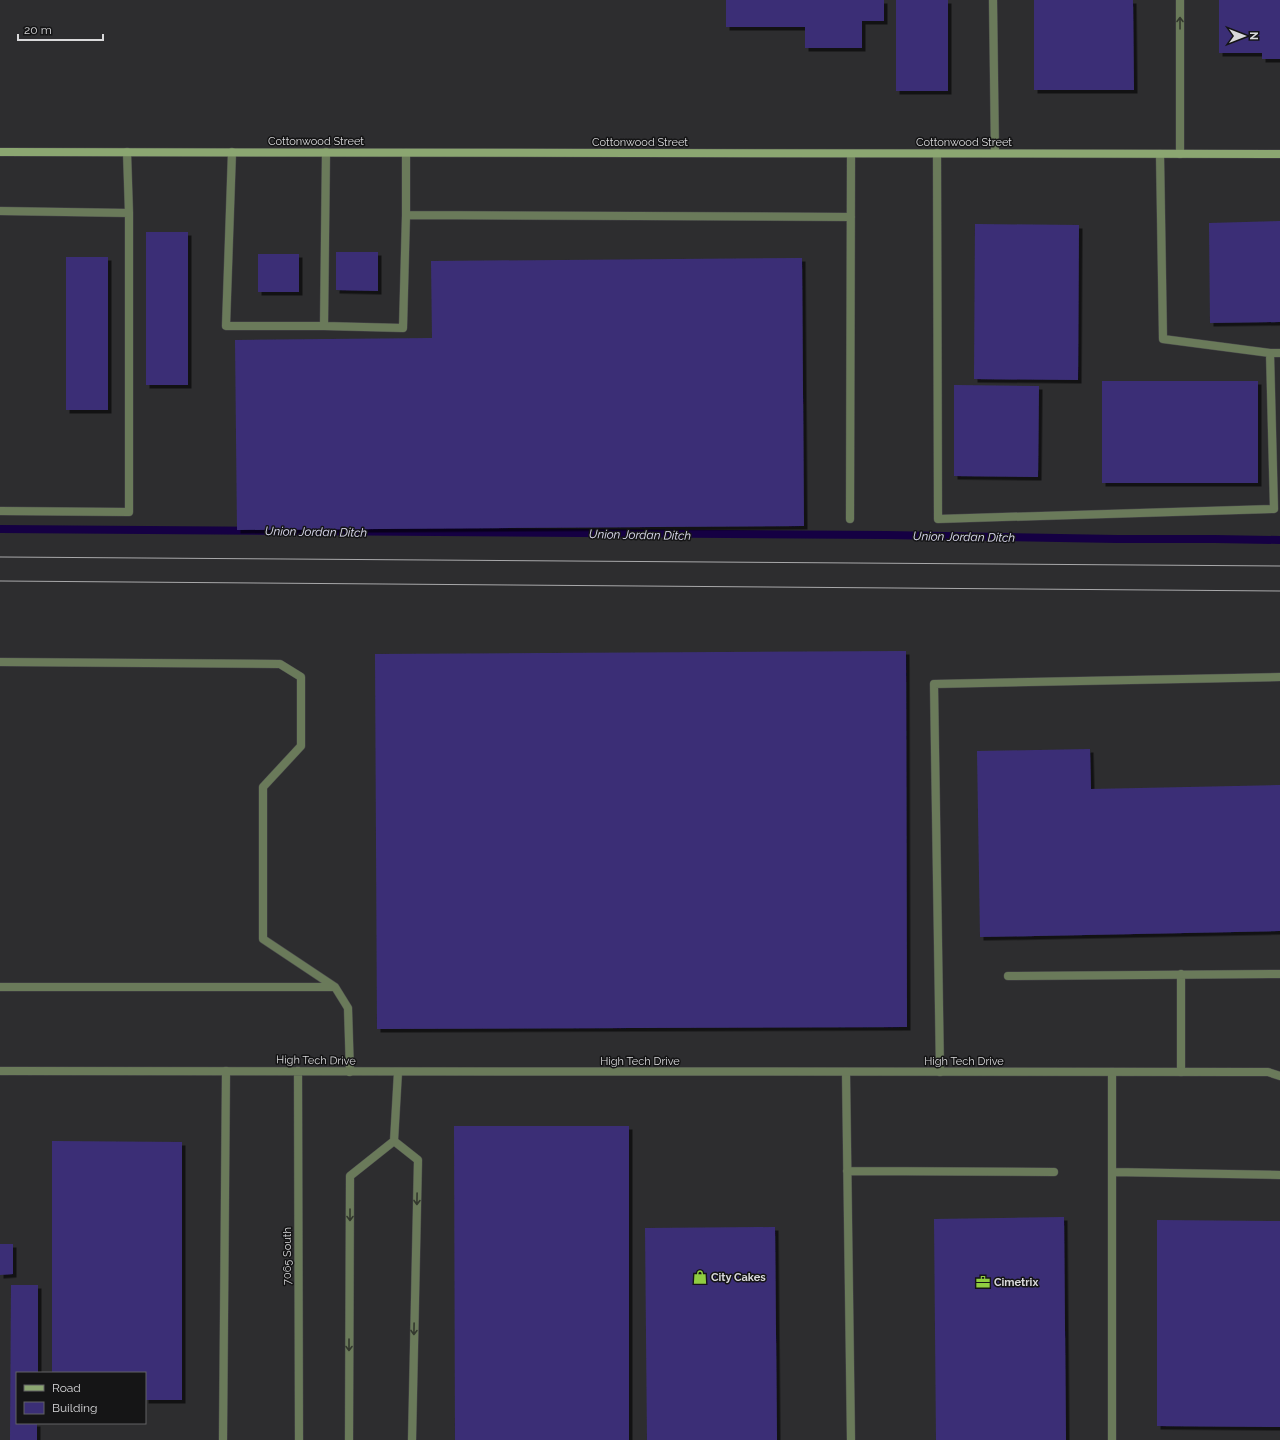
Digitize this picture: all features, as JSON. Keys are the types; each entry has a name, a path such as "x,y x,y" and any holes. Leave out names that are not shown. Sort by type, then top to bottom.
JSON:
{"street":[{"path":"993,0 994,153"},
{"path":"1180,0 1180,154"},
{"name":"Cottonwood Street","path":"0,152 1280,154"},
{"path":"0,512 128,512 129,213 127,152"},
{"path":"232,152 226,326 403,328 406,152"},
{"path":"324,326 326,152"},
{"path":"937,153 938,518 1274,509 1270,354"},
{"path":"850,519 851,154"},
{"path":"1160,154 1163,339 1270,354 1280,353"},
{"path":"0,211 129,213"},
{"path":"406,215 851,217"},
{"path":"0,662 280,664 301,677 301,746 263,786 263,939 335,988 348,1008 350,1072"},
{"path":"940,1072 934,684 1280,677"},
{"path":"1180,1072 1182,974"},
{"path":"1008,976 1280,974"},
{"path":"0,988 335,988"},
{"name":"High Tech Drive","path":"0,1071 1268,1072 1280,1076"},
{"path":"222,1440 226,1071"},
{"name":"7065 South","path":"298,1071 299,1440"},
{"path":"349,1440 350,1176 394,1141 398,1072"},
{"path":"846,1072 851,1440"},
{"path":"1112,1072 1112,1440"},
{"path":"394,1141 418,1160 412,1440"},
{"path":"847,1171 1054,1172"},
{"path":"1112,1172 1280,1175"}],"building":[{"path":"726,0 884,0 884,21 862,21 862,48 805,48 805,27 726,27"},
{"path":"896,0 948,0 948,91 896,91"},
{"path":"1034,0 1133,0 1134,90 1034,90"},
{"path":"1219,0 1280,0 1280,59 1262,59 1262,53 1219,53"},
{"path":"1280,221 1280,322 1210,323 1209,223"},
{"path":"975,224 1079,225 1078,380 974,379"},
{"path":"146,232 188,232 188,385 146,385"},
{"path":"336,252 378,252 378,291 336,290"},
{"path":"258,254 299,254 299,292 258,292"},
{"path":"66,257 108,257 108,410 66,410"},
{"path":"802,258 804,526 237,530 235,340 432,338 431,261"},
{"path":"1102,381 1258,381 1258,483 1102,483"},
{"path":"954,385 1039,386 1038,477 954,476"},
{"path":"906,651 907,1027 377,1029 375,654"},
{"path":"1090,749 1091,789 1280,785 1280,931 980,937 977,751"},
{"path":"454,1126 629,1126 629,1440 455,1440"},
{"path":"52,1141 182,1142 182,1400 146,1400 146,1372 52,1372"},
{"path":"1064,1217 1066,1440 936,1440 934,1219"},
{"path":"1157,1220 1280,1221 1280,1427 1157,1426"},
{"path":"775,1227 777,1440 647,1440 645,1228"},
{"path":"0,1244 13,1244 13,1274 0,1275"},
{"path":"11,1285 38,1285 38,1372 16,1372 16,1424 37,1424 37,1440 10,1440"}],"waterway":[{"name":"Union Jordan Ditch","path":"0,529 886,535 1280,540"}],"tram line":[{"path":"0,557 1280,566"},
{"path":"0,581 1280,591"}],"place":[{"name":"City Cakes","path":"700,1277"},
{"name":"Cimetrix","path":"983,1282"}]}
